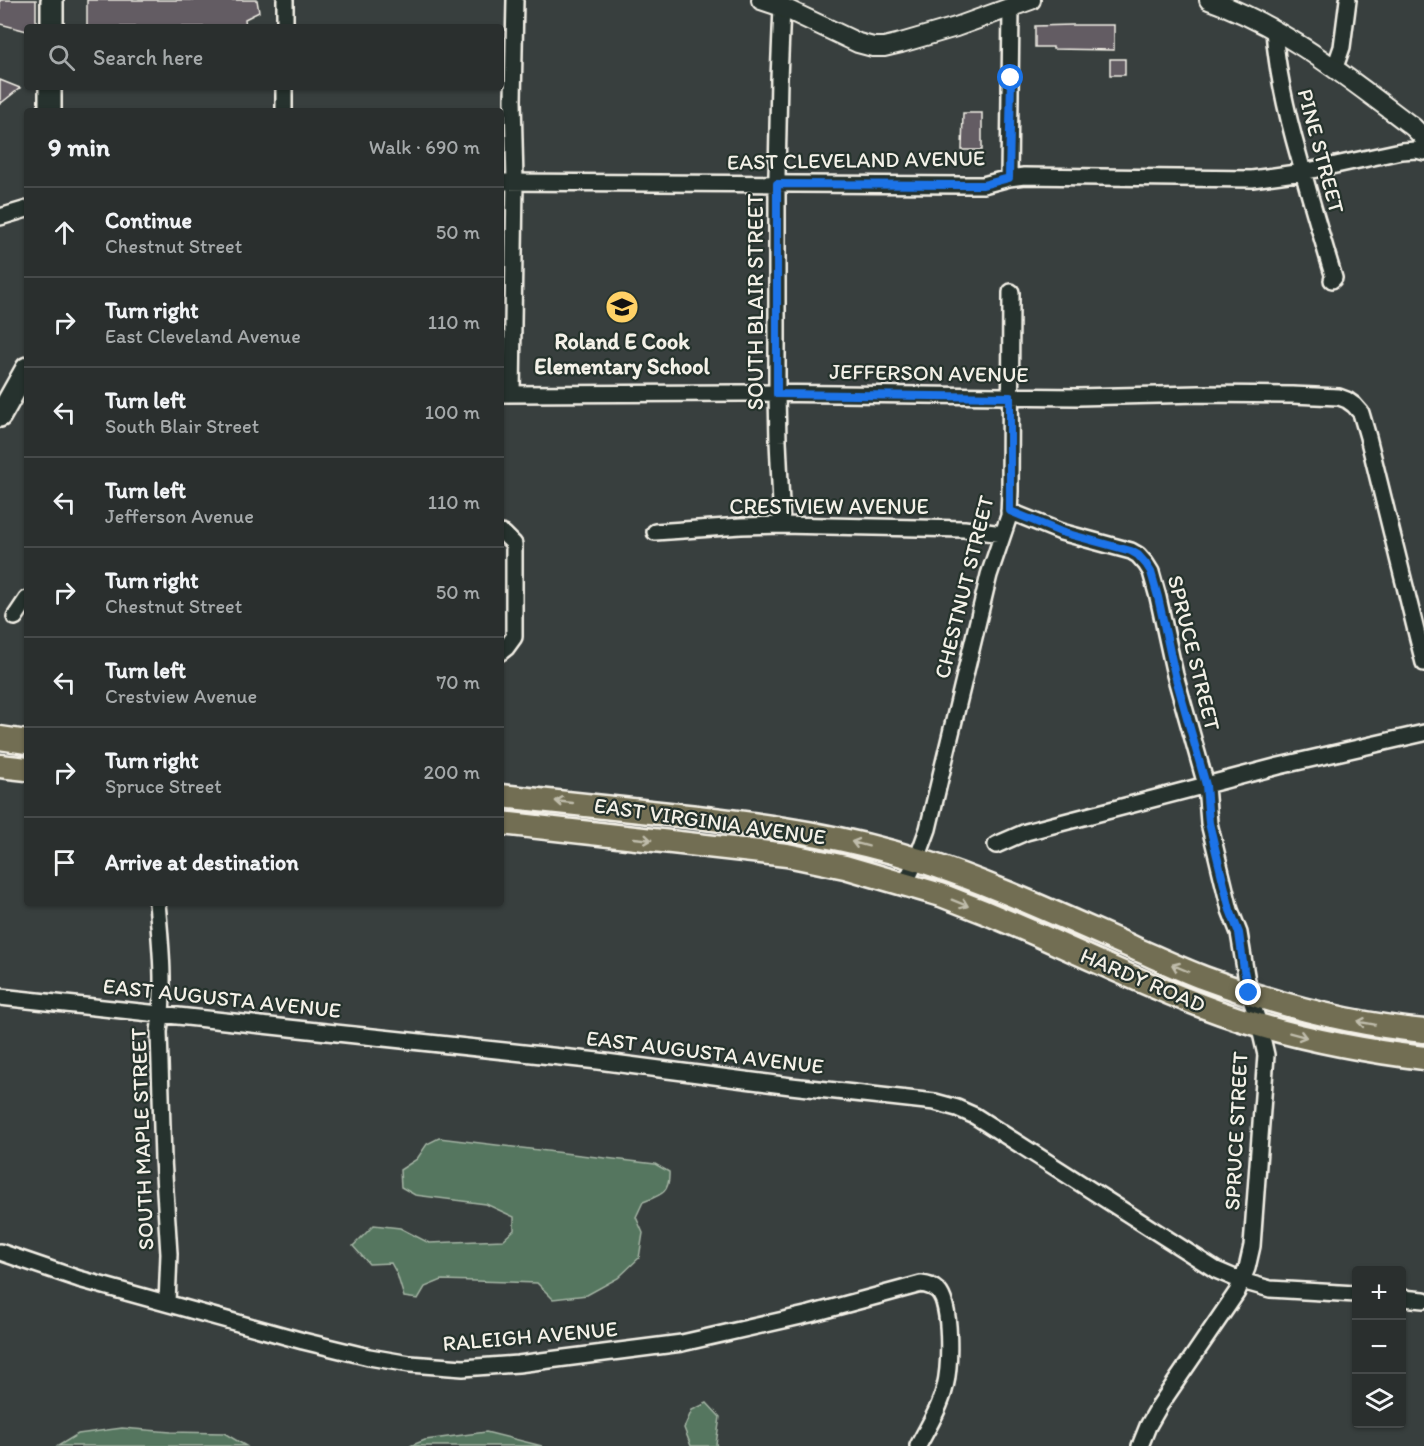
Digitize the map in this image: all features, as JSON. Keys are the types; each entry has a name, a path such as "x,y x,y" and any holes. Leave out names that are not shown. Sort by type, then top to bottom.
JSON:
{"main road":[{"path":"52,0 52,24"},
{"path":"50,90 50,108"},
{"path":"0,416 24,379"},
{"path":"0,738 24,742"},
{"path":"0,766 24,769"},
{"name":"EAST VIRGINIA AVENUE","path":"504,796 767,826 843,840 917,859"},
{"name":"EAST VIRGINIA AVENUE","path":"504,823 787,855 845,867 905,884"},
{"name":"HARDY ROAD","path":"917,859 984,883 1203,978 1322,1014 1365,1023 1424,1031"},
{"name":"HARDY ROAD","path":"905,884 941,895 1006,921 1203,1007 1324,1041 1424,1058"}],"street":[{"path":"285,0 285,24"},
{"path":"506,394 508,182 513,100 515,0"},
{"path":"761,0 782,7 858,43 884,47 956,27 1031,0"},
{"path":"1209,0 1274,30 1310,51 1424,138"},
{"name":"PINE STREET","path":"1335,68 1342,47 1348,0"},
{"name":"SOUTH BLAIR STREET","path":"782,7 778,79 777,184 777,441 782,525"},
{"path":"1009,178 1011,8"},
{"name":"PINE STREET","path":"1274,30 1280,84 1334,278 1332,280"},
{"path":"284,90 284,108"},
{"name":"EAST CLEVELAND AVENUE","path":"508,182 983,185 1024,176 1252,179 1303,172 1401,151 1424,152"},
{"path":"0,217 24,210"},
{"name":"CHESTNUT STREET","path":"905,884 917,859 936,802 989,575 1010,511 1011,292"},
{"name":"JEFFERSON AVENUE","path":"506,394 1010,397 1200,394 1339,397 1354,405 1361,413 1424,663"},
{"name":"SPRUCE STREET","path":"1010,511 1061,532 1131,551 1146,564 1156,589 1175,675 1206,785 1209,823 1230,910 1239,933 1249,993 1266,1055 1252,1246 1247,1268 1237,1292 1160,1405 1140,1446"},
{"name":"CRESTVIEW AVENUE","path":"655,532 782,525 964,530 1002,534"},
{"path":"504,534 514,544 514,637 504,650"},
{"path":"15,617 24,604"},
{"path":"996,845 1026,832 1279,766 1424,733"},
{"name":"SOUTH MAPLE STREET","path":"157,906 163,968 162,1014 159,1032 169,1254 167,1303"},
{"name":"EAST AUGUSTA AVENUE","path":"0,997 598,1061 935,1102 975,1116 1216,1270 1270,1289 1352,1294"},
{"name":"RALEIGH AVENUE","path":"0,1252 79,1279 303,1341 410,1364 463,1368 518,1364 682,1343 810,1314 921,1284 930,1285 942,1297 950,1352 949,1372 934,1416 918,1446"},
{"path":"1406,1298 1424,1300"}],"green space":[{"path":"439,1138 655,1164 669,1172 668,1185 659,1195 643,1202 636,1217 643,1233 639,1258 618,1278 587,1295 553,1299 537,1283 442,1280 425,1287 418,1299 404,1297 391,1263 369,1264 353,1246 374,1225 400,1228 429,1243 503,1240 514,1230 514,1217 486,1204 415,1195 401,1187 400,1170 417,1159 427,1144"},
{"path":"707,1403 720,1417 717,1446 691,1446 684,1428 692,1410"},
{"path":"122,1428 224,1433 246,1446 58,1446 78,1434"},
{"path":"486,1432 542,1446 410,1446 425,1440"}],"building":[{"path":"0,0 36,0 36,24 24,24 24,30 0,24"},
{"path":"87,0 257,0 259,12 245,19 246,24 87,24"},
{"path":"1114,25 1114,50 1035,47 1035,26"},
{"path":"1110,59 1125,59 1125,75 1110,75"},
{"path":"0,80 20,88 0,104"},
{"path":"963,113 982,113 982,150 962,150"}],"place":[{"name":"Roland E Cook Elementary School","path":"622,307"}],"route":[{"path":"1011,78 1009,178 983,185 777,184 777,394 1010,397 1010,511 1061,532 1131,551 1146,564 1151,572 1158,597 1175,675 1206,785 1209,823 1230,910 1239,933 1249,993"}]}
